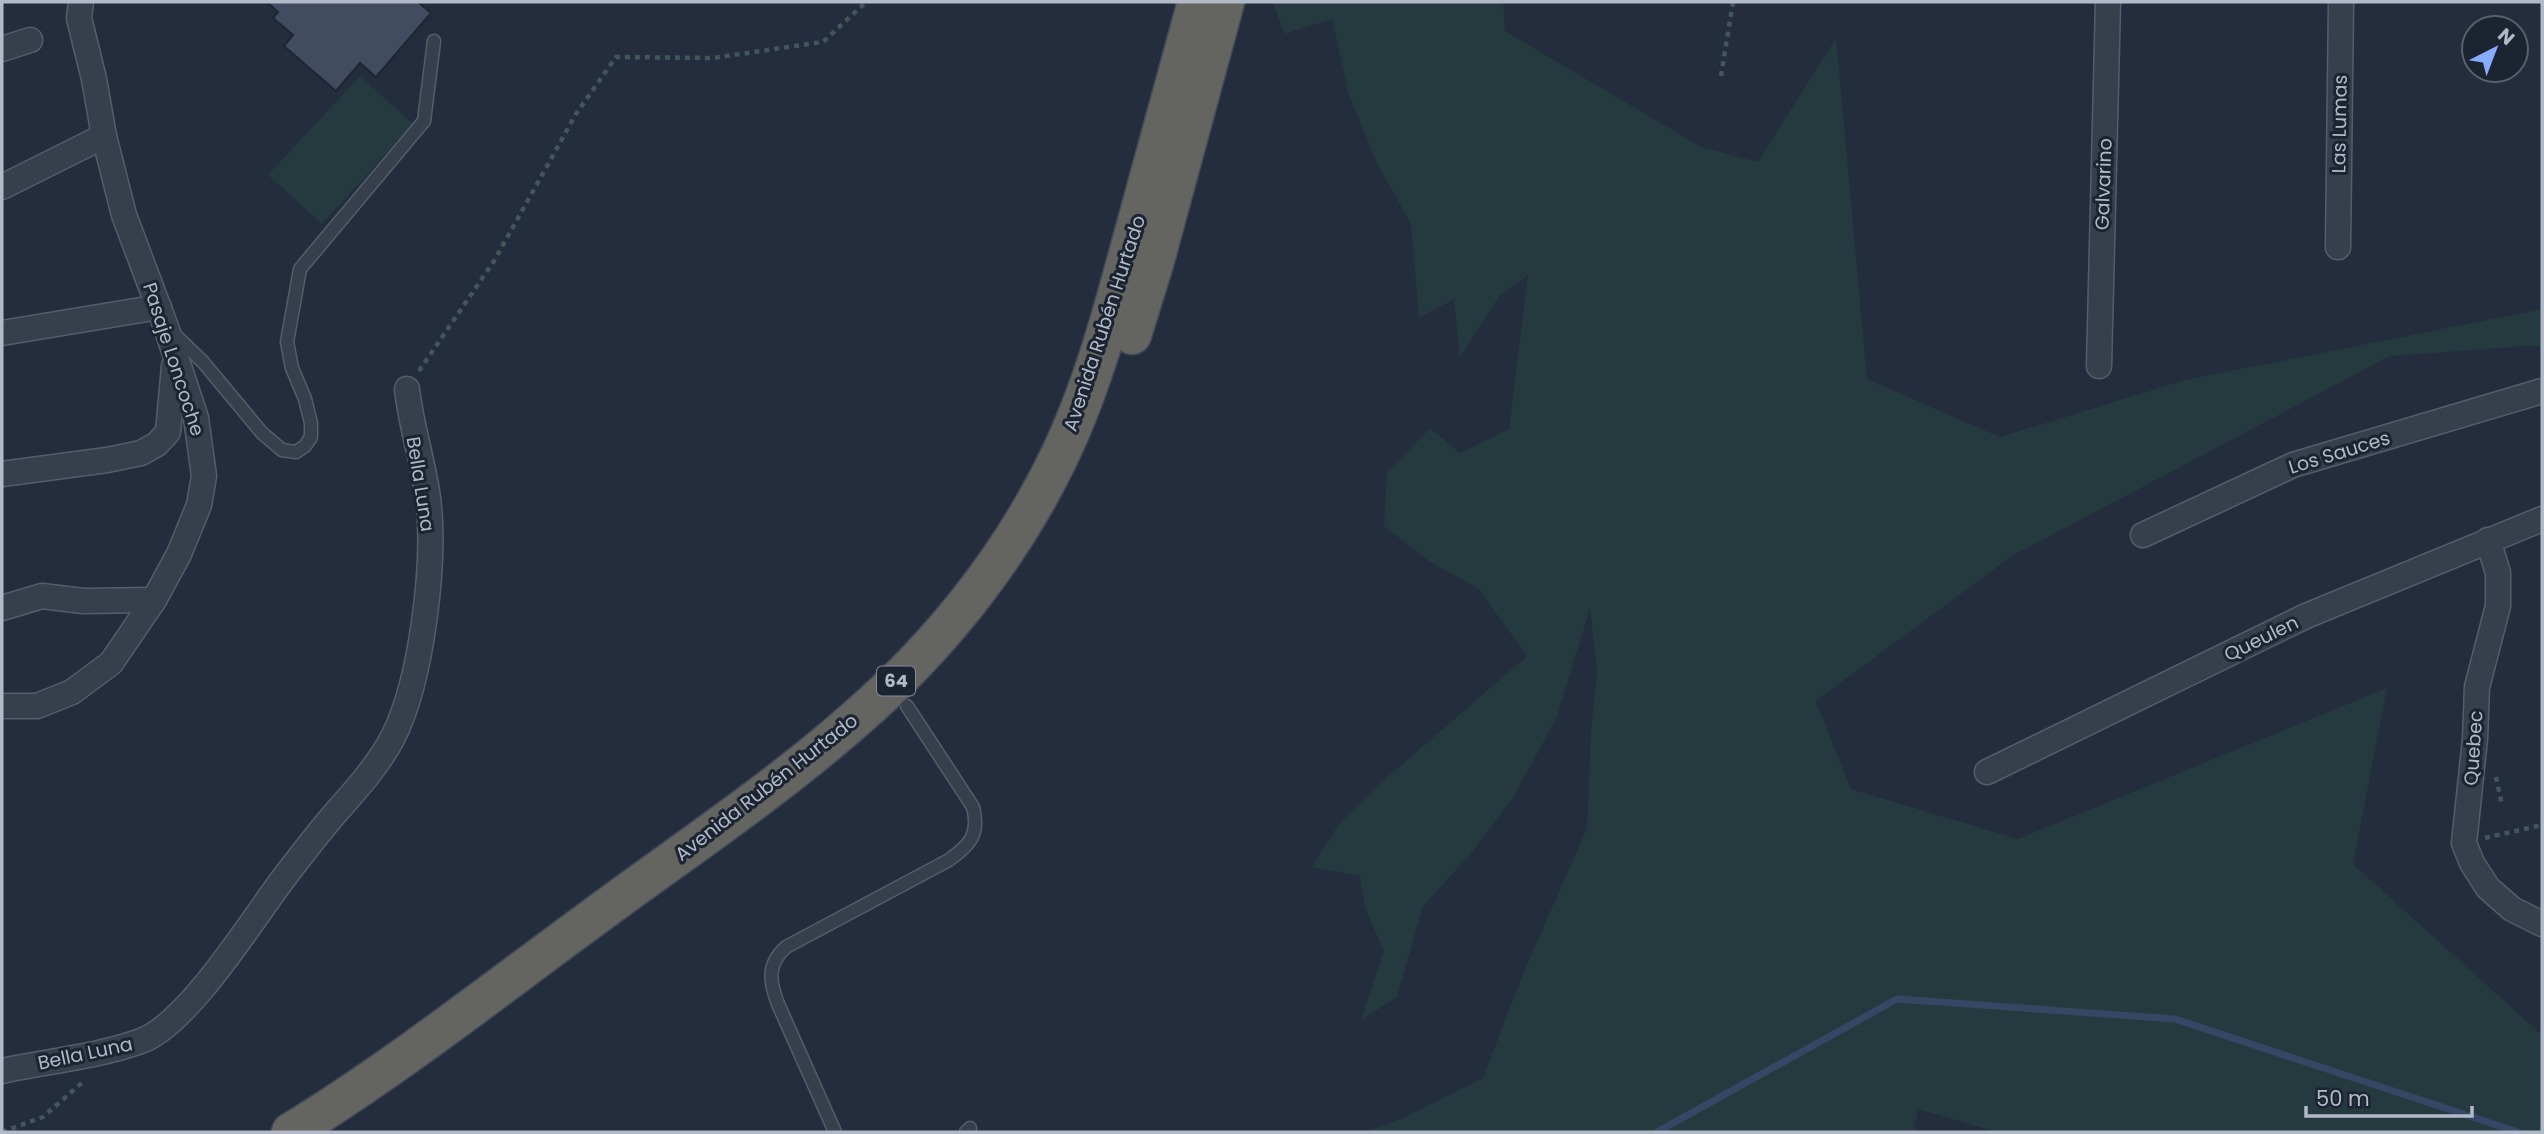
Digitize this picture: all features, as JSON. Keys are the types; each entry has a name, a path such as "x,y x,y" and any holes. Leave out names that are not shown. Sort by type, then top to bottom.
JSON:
{"highway":[{"name":"Avenida Rubén Hurtado","path":"291,1132 406,1056 804,761 881,696 963,608 1027,516 1075,424 1121,281 1197,2"},
{"name":"Avenida Rubén Hurtado","path":"335,1132 417,1077 845,761 907,706 948,664 1019,576 1053,524 1088,457 1115,389 1154,264 1225,2"}],"street":[{"name":"Pasaje Loncoche","path":"2,706 37,706 72,692 111,663 154,600 178,554 200,505 204,476 196,418 124,215 79,18 81,2"},
{"name":"Galvarino","path":"2099,366 2108,2"},
{"name":"Las Lumas","path":"2338,247 2341,2"},
{"path":"2,50 30,40"},
{"path":"2,187 104,136"},
{"path":"2,333 162,317"},
{"path":"2,474 107,460 141,453 158,444 168,432 175,359"},
{"name":"Bella Luna","path":"2,1071 143,1040 160,1030 187,1006 210,979 313,839 351,795 393,737 413,682 420,643 431,537 428,498 410,421 407,389"},
{"name":"Los Sauces","path":"2143,535 2293,465 2542,391"},
{"name":"Queulen","path":"1987,772 2306,616 2542,519"},
{"name":"Quebec","path":"2464,843 2475,739 2477,687 2498,606 2498,573 2488,540"},
{"path":"2,608 41,596 83,601 154,600"},
{"path":"2464,843 2472,863 2488,888 2512,909 2542,924"}],"lane":[{"path":"162,317 262,433 282,450 296,452 305,446 311,437 311,423 292,368 287,342 300,269 424,121 434,41"},
{"path":"835,1132 778,1004 770,973 773,961 786,947 949,860 968,844 975,832 973,807 907,706"}],"path":[{"path":"407,389 494,261 576,114 616,57 713,58 823,43 866,2"},
{"path":"1721,76 1733,2"},
{"path":"2464,843 2542,825"},
{"path":"2,1132 43,1117 85,1080"}],"green space":[{"path":"1273,2 1503,2 1505,31 1701,147 1758,162 1836,38 1867,379 2000,437 2185,380 2542,309 2542,345 2390,356 2012,556 1816,701 1851,789 2018,839 2387,688 2353,864 2542,1035 2542,1132 1996,1132 1918,1109 1913,1132 1365,1132 1401,1119 1483,1078 1525,969 1587,828 1597,670 1590,608 1557,717 1513,798 1473,851 1423,906 1397,997 1361,1020 1384,951 1365,908 1360,876 1312,867 1338,825 1383,781 1527,656 1478,588 1430,562 1384,526 1387,473 1430,428 1460,453 1509,429 1528,275 1500,295 1460,357 1454,299 1419,318 1411,224 1377,163 1349,95 1332,19 1284,34"},
{"path":"360,76 413,124 322,224 268,175"}],"building":[{"path":"267,2 418,2 431,13 376,77 360,63 336,91 284,46 293,35 273,18 278,12"}],"waterway":[{"path":"1657,1132 1897,999 2175,1019 2518,1132"}]}
